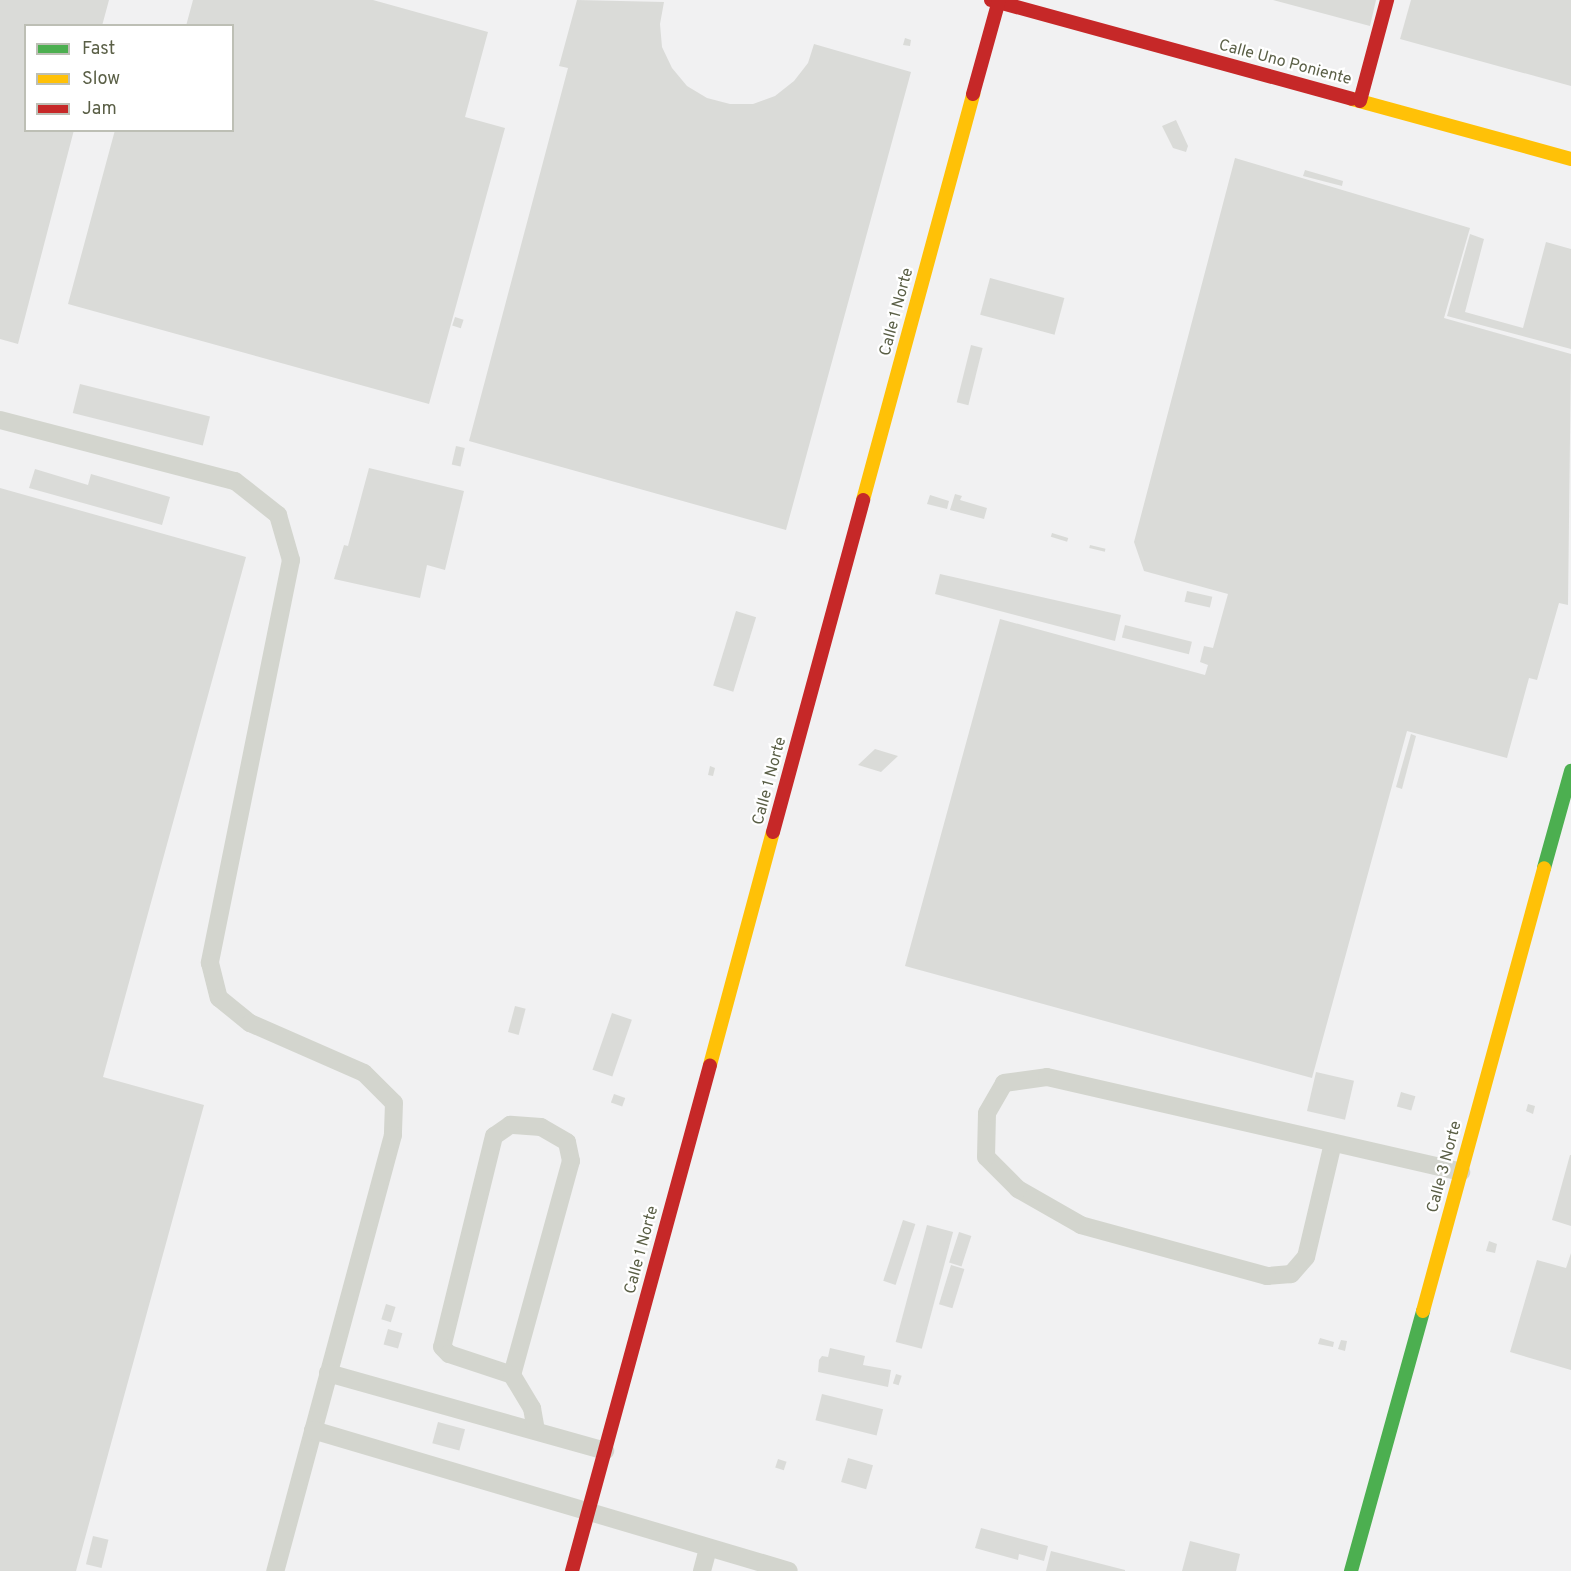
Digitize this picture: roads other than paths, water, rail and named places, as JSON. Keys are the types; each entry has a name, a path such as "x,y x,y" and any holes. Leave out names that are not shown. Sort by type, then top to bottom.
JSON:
{"street":[{"path":"1360,101 1387,0"},
{"name":"Calle Uno Poniente","path":"996,1 1571,159"},
{"name":"Calle 1 Norte","path":"572,1571 996,1"},
{"name":"Calle 3 Norte","path":"1351,1571 1571,771"}],"lane":[{"path":"0,420 235,481 278,515 291,560 210,963 219,998 250,1023 364,1073 394,1103 393,1135 275,1571"},
{"path":"1333,1143 1306,1257 1291,1274 1266,1276 1081,1225 1018,1189 986,1157 987,1113 1004,1083 1047,1077 1461,1172"},
{"path":"512,1375 571,1161 567,1142 541,1127 510,1125 494,1136 442,1338 442,1347 449,1354 512,1375 532,1408 536,1431"},
{"path":"328,1373 605,1451"},
{"path":"312,1430 789,1571"},
{"path":"702,1571 708,1548"}]}
